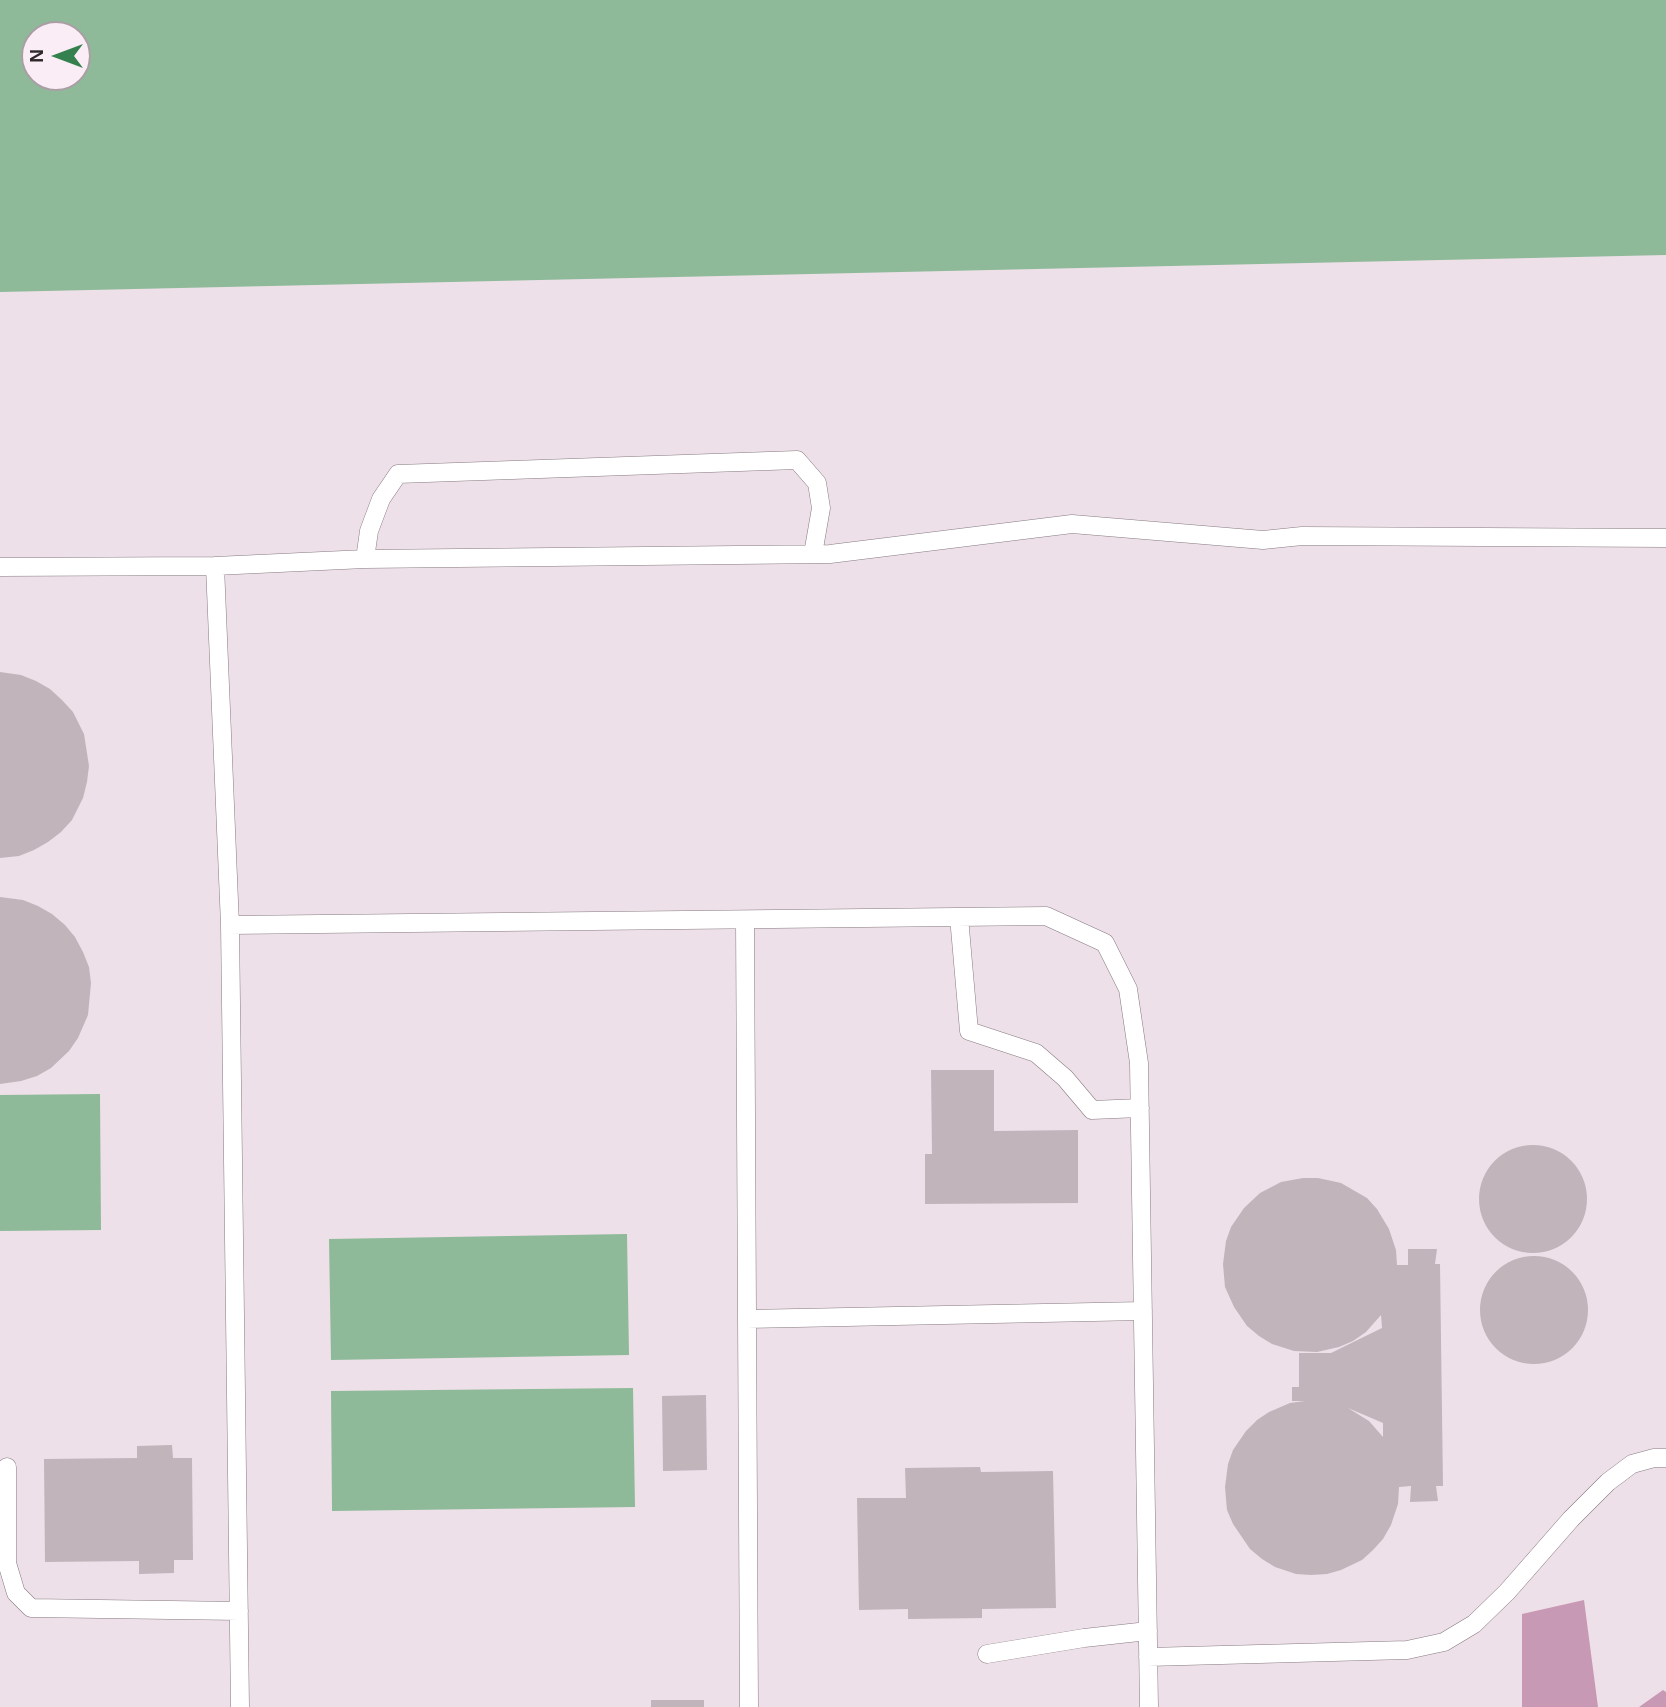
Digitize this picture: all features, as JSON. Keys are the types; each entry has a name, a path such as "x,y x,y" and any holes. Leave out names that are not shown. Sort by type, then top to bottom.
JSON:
{"lane":[{"path":"365,559 369,531 381,499 398,474 797,460 817,483 821,509 813,554"},
{"path":"0,567 215,566 365,559 830,554 1072,524 1263,540 1302,536 1666,538"},
{"path":"215,566 230,925 240,1707"},
{"path":"230,925 1046,916 1105,943 1128,989 1139,1063 1149,1707"},
{"path":"959,917 970,1031 1036,1053 1065,1078 1093,1110 1140,1108"},
{"path":"745,920 749,1707"},
{"path":"747,1319 1143,1311"},
{"path":"1148,1657 1407,1650 1444,1642 1474,1624 1507,1592 1571,1519 1608,1482 1632,1464 1666,1458"},
{"path":"7,1468 7,1563 16,1593 31,1608 239,1611"},
{"path":"987,1654 1084,1638 1148,1631"}],"shaded area":[{"path":"0,0 1666,0 1666,255 0,292"},
{"path":"100,1094 101,1230 0,1231 0,1095"},
{"path":"627,1234 629,1355 331,1360 329,1239"},
{"path":"633,1388 635,1507 332,1511 331,1391"},
{"path":"1584,1600 1598,1707 1522,1707 1522,1614"},
{"path":"1663,1690 1666,1692 1666,1707 1639,1707"}],"building":[{"path":"0,672 21,675 36,681 62,700 73,712 84,734 89,766 83,798 72,820 61,832 34,850 19,856 0,858"},
{"path":"0,897 23,900 38,906 65,925 83,952 91,983 88,1015 69,1051 51,1068 37,1076 0,1084"},
{"path":"931,1070 994,1070 994,1131 1078,1130 1078,1203 925,1204 925,1154 932,1154"},
{"path":"1533,1145 1554,1149 1571,1161 1583,1178 1587,1199 1583,1220 1571,1237 1554,1249 1533,1253 1512,1249 1495,1237 1483,1220 1479,1199 1483,1178 1495,1161 1512,1149"},
{"path":"1318,1178 1341,1183 1367,1198 1377,1209 1389,1229 1396,1250 1397,1265 1408,1265 1408,1249 1437,1249 1435,1264 1440,1264 1443,1486 1436,1486 1438,1501 1410,1502 1411,1486 1399,1487 1398,1504 1383,1539 1362,1560 1327,1574 1296,1574 1262,1559 1250,1549 1227,1510 1225,1487 1228,1464 1233,1450 1246,1431 1269,1412 1290,1403 1305,1401 1292,1401 1292,1387 1299,1387 1299,1353 1331,1353 1382,1328 1381,1315 1366,1332 1353,1341 1317,1352 1294,1351 1272,1344 1247,1326 1225,1287 1223,1264 1226,1241 1231,1227 1244,1208 1260,1193 1281,1182","holes":["1348,1408 1383,1423 1383,1437 1369,1421"]},
{"path":"1534,1256 1555,1260 1572,1272 1584,1289 1588,1310 1584,1331 1572,1348 1555,1360 1534,1364 1513,1360 1496,1348 1484,1331 1480,1310 1484,1289 1496,1272 1513,1260"},
{"path":"706,1395 707,1470 663,1471 662,1396"},
{"path":"172,1445 173,1458 192,1458 193,1560 174,1560 174,1573 139,1574 139,1561 45,1562 44,1459 137,1458 137,1446"},
{"path":"980,1467 981,1472 1053,1471 1056,1608 982,1609 982,1618 908,1619 908,1609 859,1610 857,1498 906,1498 905,1468"},
{"path":"651,1700 704,1700 704,1707 651,1707"}]}
